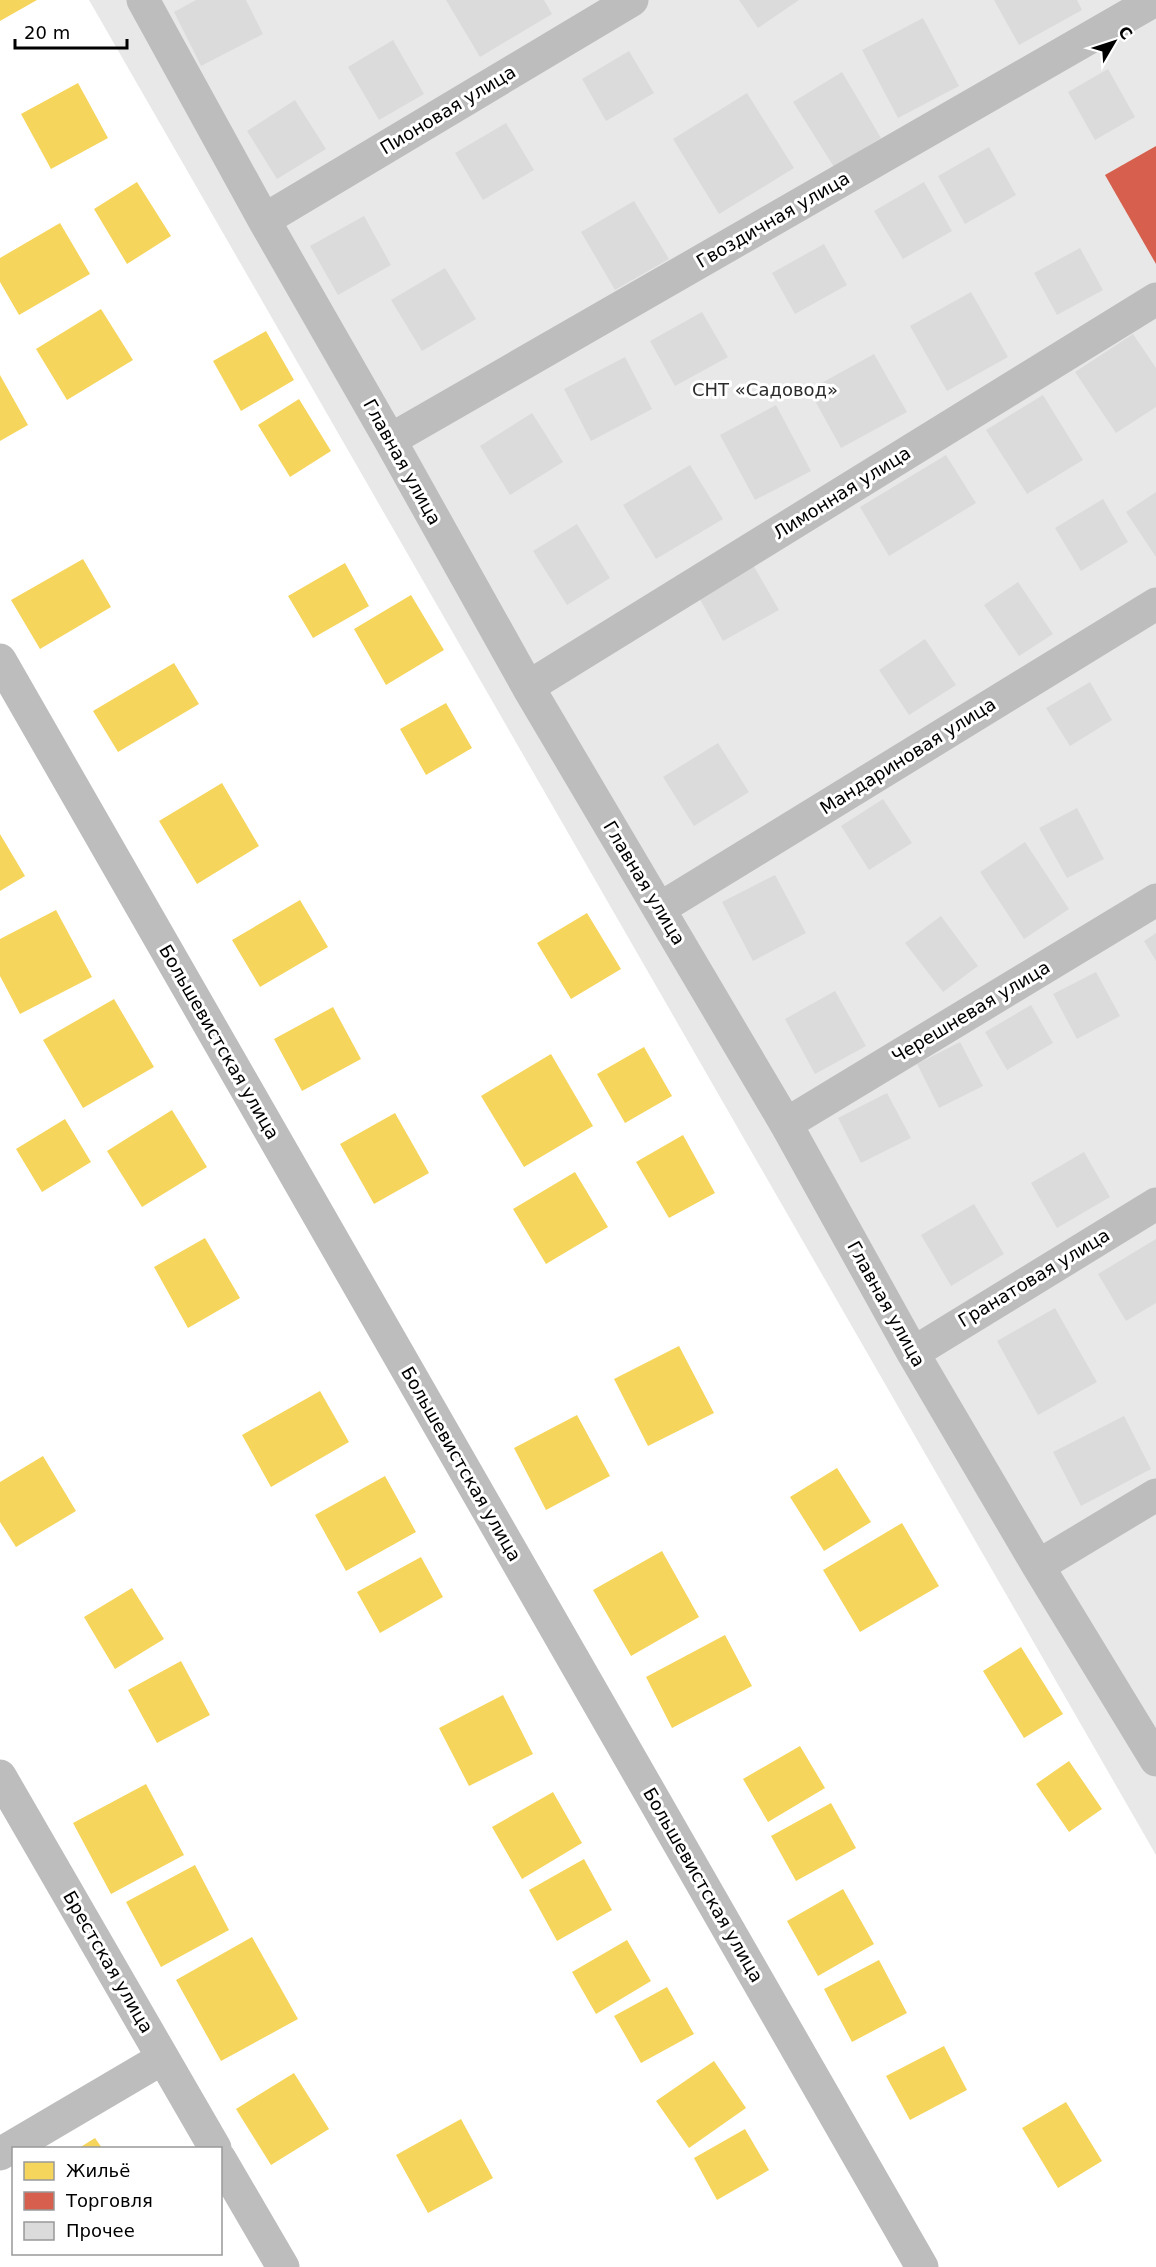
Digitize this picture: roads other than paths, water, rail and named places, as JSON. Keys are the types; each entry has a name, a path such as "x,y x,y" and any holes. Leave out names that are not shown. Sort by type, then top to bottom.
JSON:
{"street":[{"name":"Главная улица","path":"143,0 264,220 528,687 786,1124 913,1353 1038,1566 1156,1760"},
{"name":"Пионовая улица","path":"264,220 632,0"},
{"name":"Гвоздичная улица","path":"390,440 1155,0"},
{"name":"Лимонная улица","path":"528,687 1156,299"},
{"name":"Мандариновая улица","path":"659,909 1156,604"},
{"name":"Большевистская улица","path":"0,660 922,2267"},
{"name":"Черешневая улица","path":"786,1124 1156,900"},
{"name":"Гранатовая улица","path":"913,1353 1156,1204"},
{"path":"1038,1566 1156,1495"},
{"name":"Брестская улица","path":"0,1776 214,2147"},
{"path":"0,2154 163,2058"},
{"path":"222,2161 283,2267"}],"park label":[{"name":"СНТ «Садовод»","path":"765,390"}]}
